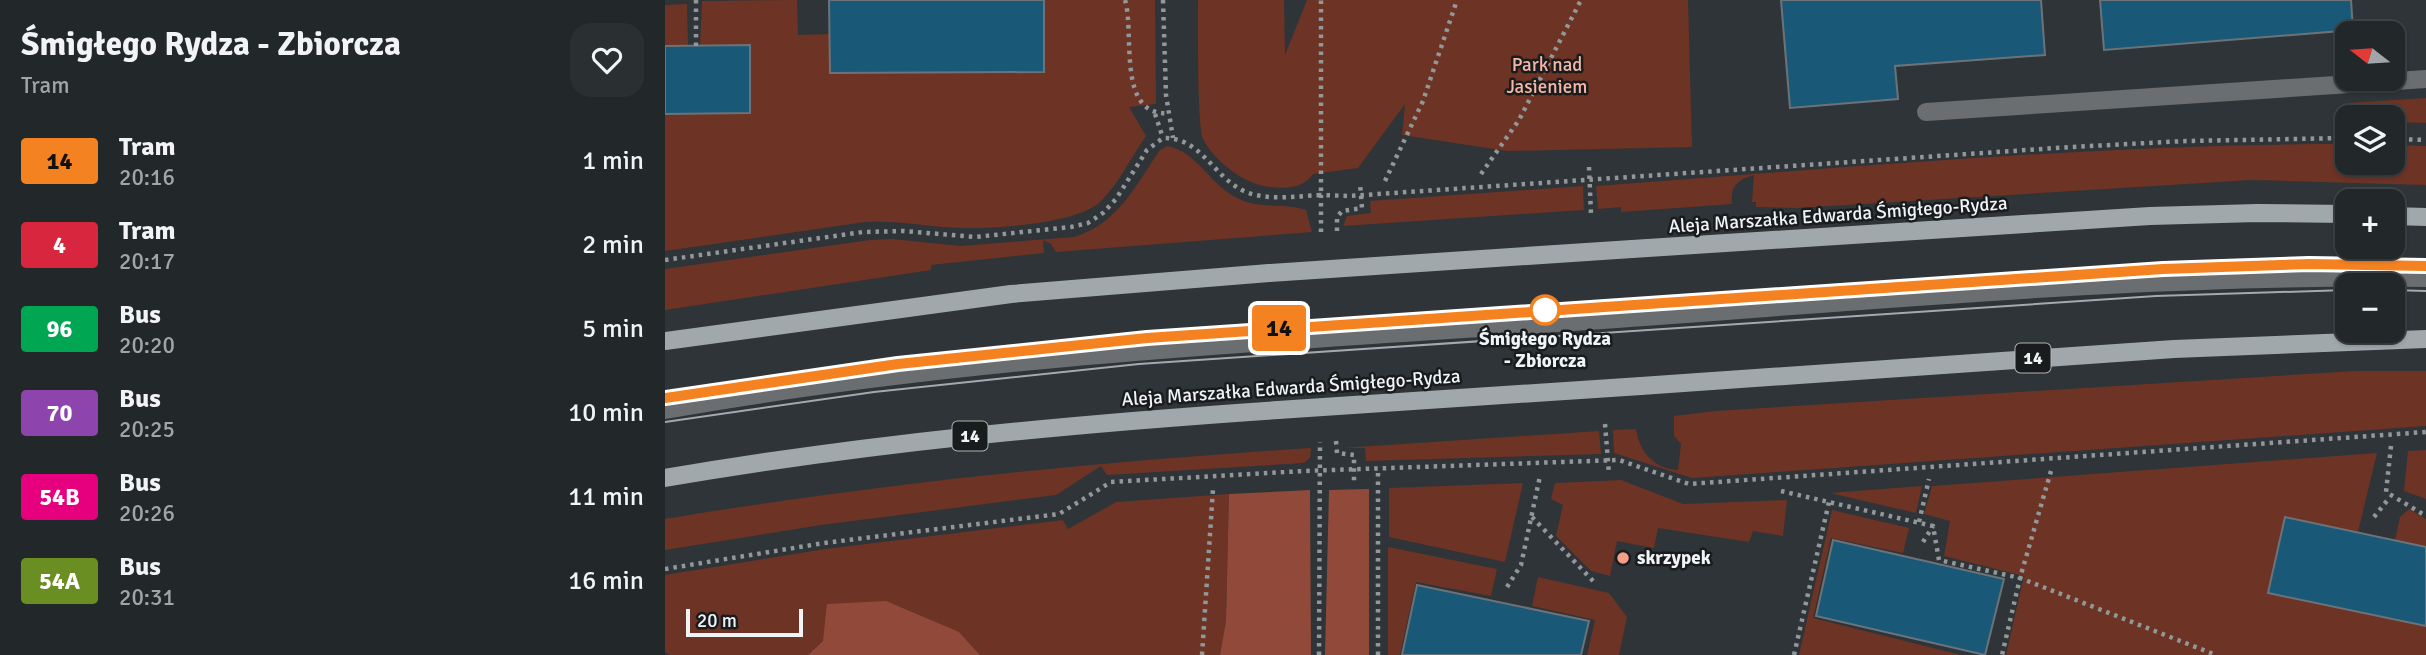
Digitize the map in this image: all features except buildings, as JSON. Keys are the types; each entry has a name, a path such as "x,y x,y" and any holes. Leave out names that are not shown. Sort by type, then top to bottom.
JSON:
{"main road":[{"name":"Aleja Marszałka Edwarda Śmigłego-Rydza","path":"665,341 985,297 1269,273 2150,216 2335,214"},
{"path":"2405,216 2426,217"},
{"name":"Aleja Marszałka Edwarda Śmigłego-Rydza","path":"665,478 813,455 1022,430 2174,349 2426,339"}],"lane":[{"path":"1926,112 2426,79"},
{"path":"665,410 925,373 1159,350 2202,280 2426,278"}],"path":[{"path":"696,0 696,46"},
{"path":"1125,0 1131,76 1143,107 1155,114 1169,113"},
{"path":"1163,0 1169,113 1173,138"},
{"path":"1321,0 1321,232"},
{"path":"1385,181 1423,102 1457,0"},
{"path":"1481,174 1519,120 1581,0"},
{"path":"1155,114 1163,138"},
{"path":"665,260 874,231 975,237 1071,228 1088,223 1103,213 1116,199 1147,150 1163,138 1187,141 1229,182 1243,191 1272,197 1360,195 2161,142 2335,138"},
{"path":"2405,139 2426,140"},
{"path":"1589,167 1591,214"},
{"path":"1337,231 1338,217 1342,211 1362,208 1360,183"},
{"path":"1605,424 1609,474"},
{"path":"665,569 824,543 1059,514 1111,482 1320,470 1619,460 1689,484 2426,432"},
{"path":"1336,441 1337,453 1354,455 1354,482"},
{"path":"1319,655 1320,442"},
{"path":"2391,446 2386,492 2390,497 2426,516"},
{"path":"1378,468 1378,655"},
{"path":"2002,655 2020,578 2051,471"},
{"path":"1507,587 1521,565 1540,476"},
{"path":"1919,522 1929,480"},
{"path":"1202,655 1213,489"},
{"path":"1781,491 1933,526"},
{"path":"2374,517 2390,497"},
{"path":"1794,655 1829,502"},
{"path":"1532,517 1594,582"},
{"path":"1933,526 1939,560 2020,578 2216,655"},
{"path":"1923,542 1933,526"}],"green space":[{"path":"797,0 798,35 830,34 830,73 1044,0 1155,0 1156,104 1129,107 1146,136 1119,179 1100,202 1073,215 1054,220 975,228 865,222 665,251 665,114 750,113 750,46 700,46 702,1"},
{"name":"Park nad Jasieniem","path":"1198,0 1284,0 1285,55 1307,0 1688,0 1692,147 1507,151 1402,135 1405,104 1358,168 1313,174 1294,187 1260,185 1241,177 1222,163 1203,139 1199,96"},
{"path":"687,4 688,45 665,46 665,5"},
{"path":"2426,98 2426,123 2405,122 2405,105 2348,103"},
{"path":"2335,144 2335,175 2405,175 2405,145 2426,146 2426,185 2251,180 1798,208 1756,207 1756,202 1752,202 1754,175 1736,185 1732,193 1732,204 1621,212 1621,207 1598,209 1596,186 2065,153"},
{"path":"1167,146 1187,154 1219,185 1237,198 1254,204 1306,210 1312,232 1056,252 1051,244 1043,240 1044,253 931,265 931,270 665,310 665,269 870,240 892,239 960,246 1074,237 1089,231 1113,214 1133,191 1159,151"},
{"path":"1583,186 1584,210 1343,226 1347,216 1371,213 1370,201"},
{"path":"2354,371 2426,371 2426,426 1692,478 1614,453 1613,430 1636,429 1640,445 1649,457 1662,466 1678,470 1681,444 1674,436 1674,416 1715,411"},
{"path":"1599,431 1601,454 1366,461 1365,448 1342,448"},
{"path":"1311,448 1310,458 1304,463 1107,475 1101,466 1056,495 821,525 665,550 665,519 745,506 987,475"},
{"path":"2426,450 2426,499 2404,491 2408,451"},
{"path":"2377,453 2358,532 2285,517 2268,593 2426,626 2426,655 2006,655 2024,576 1944,556 1950,521 1924,514 1932,486"},
{"path":"1621,480 1683,504 1787,500 1783,536 1753,531 1749,542 1658,528 1654,548 1617,541 1610,576 1591,571 1556,536 1563,505 1551,499 1555,483"},
{"path":"1523,483 1505,562 1389,537 1389,488"},
{"path":"1922,486 1916,513 1830,493"},
{"path":"1229,494 1226,621 1220,655 980,655 959,632 823,641 808,655 670,655 665,652 665,575 825,549 1063,520 1068,529 1116,502"},
{"path":"2409,509 2426,519 2426,547 2395,540 2400,517"},
{"path":"1832,510 1909,528 1903,553 1831,538 1813,618 1961,655 1799,655"},
{"path":"1388,547 1497,569 1491,596 1416,582 1400,655 1388,655"},
{"path":"1538,577 1609,593 1627,617 1619,655 1587,655 1595,620 1532,606"}],"shaded area":[{"path":"1369,489 1369,655 1325,655 1329,490"},
{"path":"1310,490 1311,655 1220,655 1226,621 1229,494"},
{"path":"886,601 959,632 980,655 808,655 823,641 827,604"}],"tram line":[{"path":"665,398 898,364 1147,338 2163,269 2309,264 2426,266"},
{"name":"14","path":"665,398 898,364 1062,345 1174,336 2163,269 2309,264 2426,266"},
{"path":"665,422 874,392 1139,364 2156,296 2335,290"},
{"path":"2405,290 2426,291"}],"place":[{"name":"Śmigłego Rydza - Zbiorcza","path":"1545,310"},
{"name":"skrzypek","path":"1623,558"}]}
